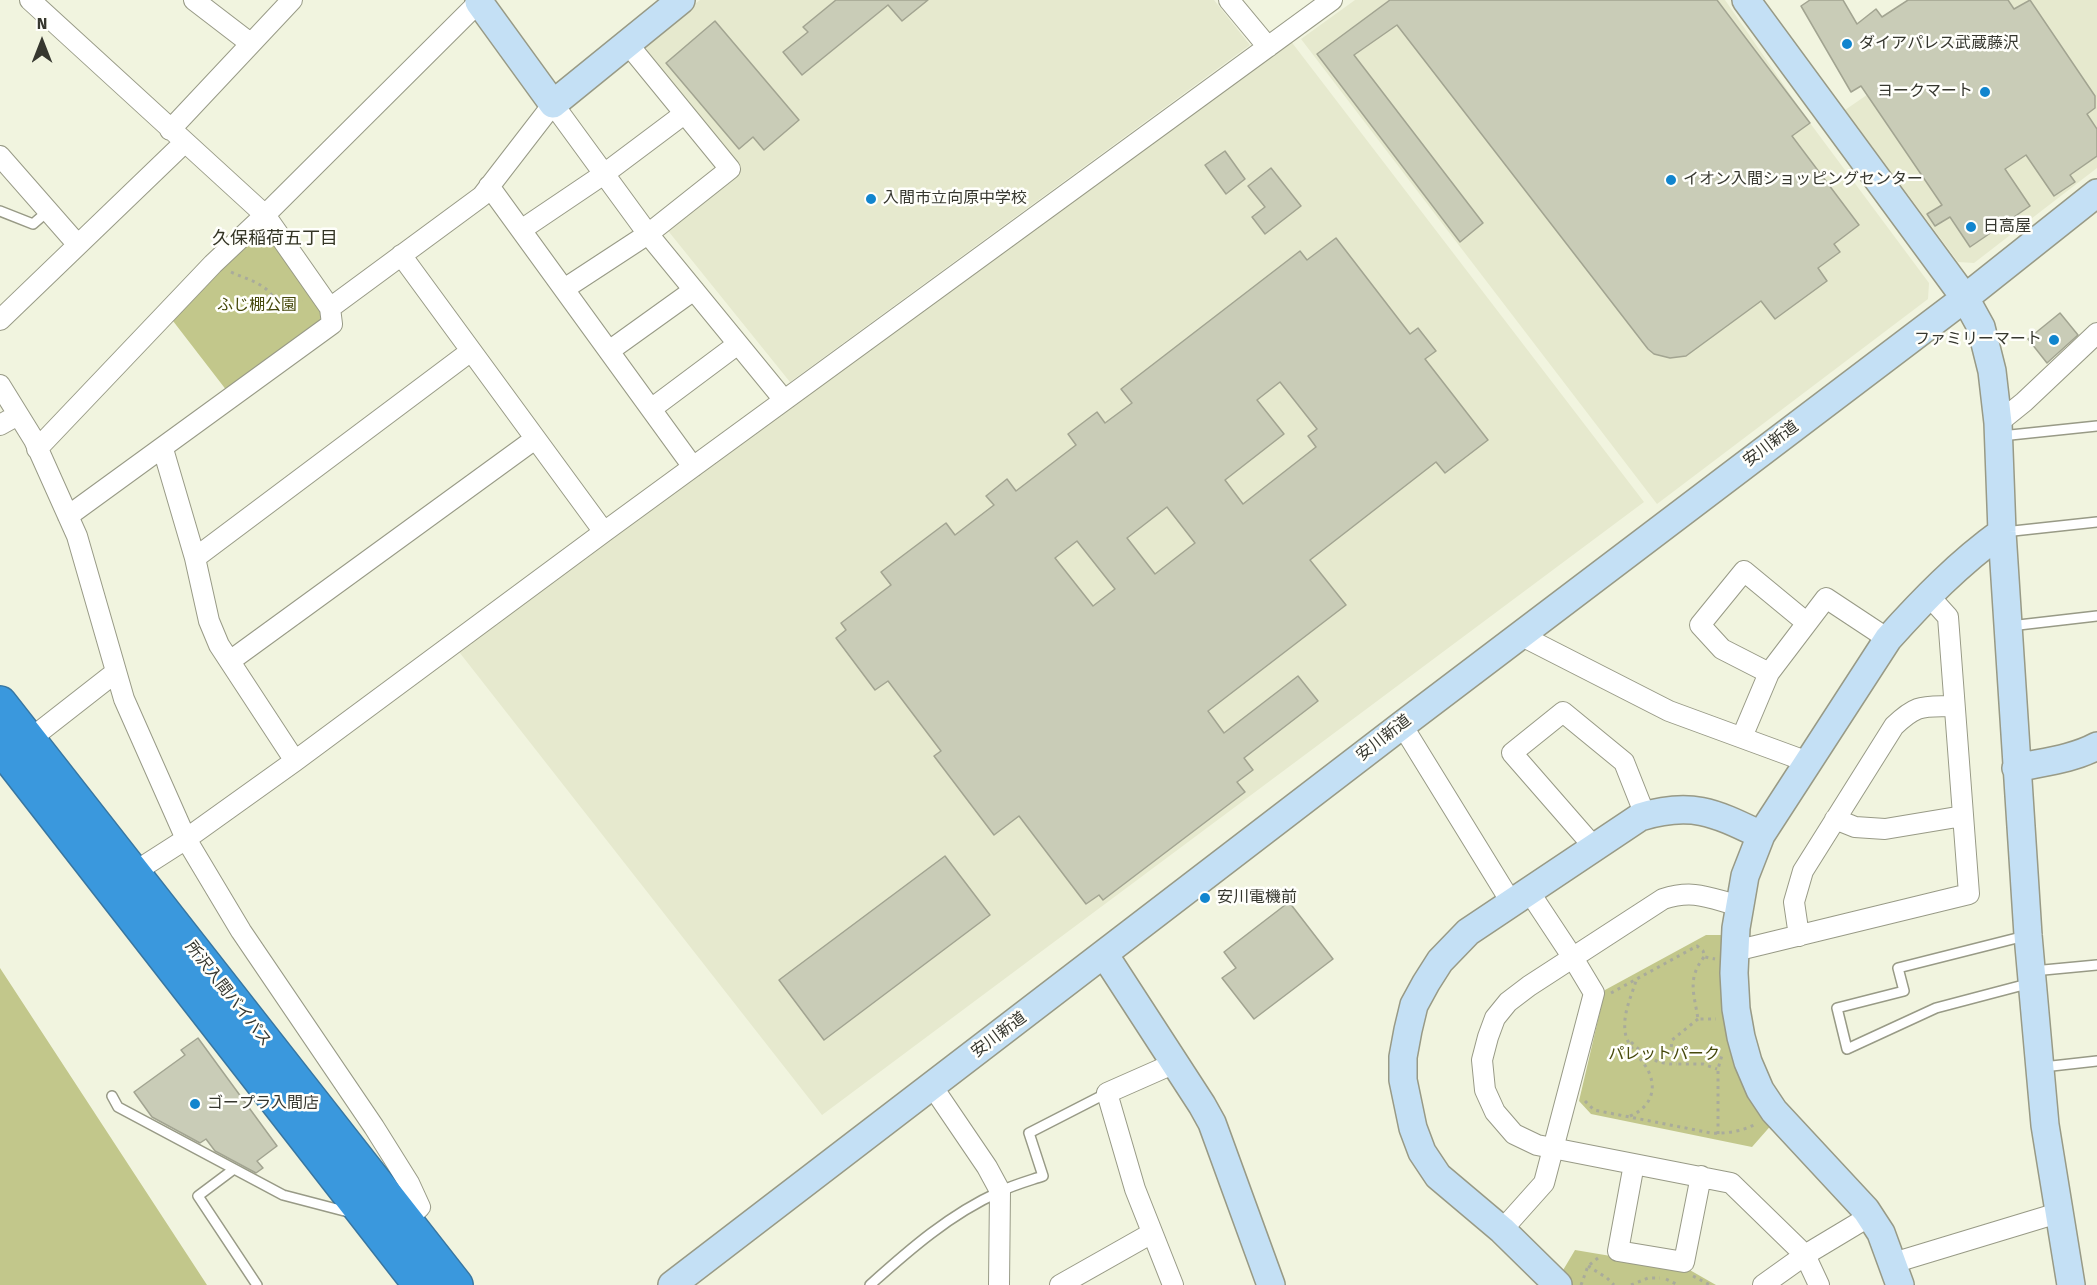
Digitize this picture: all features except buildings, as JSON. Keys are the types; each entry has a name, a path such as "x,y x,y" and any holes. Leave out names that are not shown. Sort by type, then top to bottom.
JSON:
{"highway":[{"name":"所沢入間バイパス","path":"0,704 14,743 123,883 366,1216 420,1285"},
{"name":"所沢入間バイパス","path":"123,883 406,1221 456,1285"}],"street":[{"path":"30,0 265,214 328,305 332,324 68,516"},
{"path":"194,0 250,43"},
{"path":"0,320 78,245 177,136 250,43 292,0"},
{"path":"328,305 482,196 553,104 681,0"},
{"path":"1229,0 1268,47"},
{"path":"123,883 295,761 604,532 1332,0"},
{"path":"1746,0 1965,298 1981,327 1992,371 1998,430 2016,768 2045,1125 2070,1285"},
{"path":"37,449 213,264 472,3 553,104 648,234 784,400"},
{"path":"564,290 648,234 730,169 627,43"},
{"path":"521,230 604,174 684,114"},
{"path":"0,156 78,245"},
{"path":"489,186 693,467"},
{"name":"安川新道","path":"674,1285 1402,725 1965,298 2097,193"},
{"path":"401,255 604,532"},
{"path":"609,351 694,290"},
{"path":"1998,430 2024,402 2097,333"},
{"path":"651,409 738,344"},
{"path":"195,558 471,351"},
{"path":"0,385 37,449 77,536 124,699 186,839 241,931 375,1127 409,1183 420,1207 406,1221"},
{"path":"0,425 18,415"},
{"path":"230,661 536,439"},
{"path":"163,449 195,558 210,621 219,645 295,761"},
{"path":"2002,532 1969,556 1888,639 1761,835 1745,876 1736,928 1736,1009 1748,1062 1760,1090 1774,1111 1870,1216 1881,1233 1896,1274 2058,1213"},
{"path":"1769,673 1722,649 1700,625 1744,571 1807,623"},
{"path":"1735,956 1799,936 1969,894 1948,617 1929,596"},
{"path":"1742,737 1769,673 1826,598 1888,639"},
{"path":"1520,635 1669,711 1808,762"},
{"path":"14,743 116,672"},
{"path":"1799,936 1794,902 1803,871 1894,726 1910,710 1926,706 1954,706"},
{"path":"1594,847 1512,753 1563,712 1624,762 1645,815"},
{"path":"1402,725 1520,896 1573,958 1594,993 1544,1183 1503,1230"},
{"path":"2016,768 2056,760 2088,751 2097,746"},
{"path":"1558,1285 1503,1230 1438,1176 1422,1152 1413,1128 1402,1080 1403,1057 1414,1005 1440,961 1468,932 1645,815 1659,810 1702,810 1761,835"},
{"path":"1835,819 1855,828 1885,829 1963,816"},
{"path":"1740,906 1693,894 1680,894 1663,899 1508,1002 1496,1018 1488,1037 1482,1060 1485,1090 1496,1112 1514,1134 1537,1145 1731,1183 1804,1255 1819,1285"},
{"path":"1104,954 1212,1123 1271,1285"},
{"path":"1173,1285 1135,1189 1107,1093 1175,1063"},
{"path":"932,1086 987,1167 1000,1191 999,1285"},
{"path":"1634,1164 1618,1251 1684,1262 1701,1176"},
{"path":"1762,1285 1804,1255 1870,1216"},
{"path":"1060,1285 1152,1233"}],"lane":[{"path":"0,211 33,224 48,211"},
{"path":"1998,430 2097,426"},
{"path":"2002,532 2097,522"},
{"path":"2008,626 2097,616"},
{"path":"2028,935 1898,968 1904,991 1837,1008 1847,1049 1936,1008 2032,977 2097,965"},
{"path":"2040,1067 2097,1061"},
{"path":"870,1285 934,1230 973,1205 1000,1191 1043,1176 1029,1133 1107,1093"},
{"path":"112,1096 118,1107 283,1195 366,1216"},
{"path":"234,1169 198,1196 257,1285"}],"path":[{"path":"213,264 247,277 267,288 276,302 288,300 328,305"},
{"path":"1611,993 1697,946 1703,951 1704,957 1692,977 1698,1019"},
{"path":"1704,957 1735,956"},
{"path":"1628,1117 1645,1107 1651,1100 1652,1087 1650,1074 1635,1053 1625,1032 1626,1011 1637,979"},
{"path":"1677,1064 1671,1048 1672,1040 1698,1019 1718,1018 1719,1027"},
{"path":"1629,1041 1649,1059 1666,1064 1703,1064 1718,1069"},
{"path":"1718,1134 1718,1069 1722,1060 1722,1052"},
{"path":"1584,1100 1594,1110 1718,1134 1746,1129 1764,1120 1774,1111"},
{"path":"1588,1266 1614,1285"},
{"path":"1631,1285 1638,1281 1657,1278 1673,1281 1678,1285"},
{"path":"1696,1285 1699,1279"}],"shaded area":[{"name":"入間市立向原中学校","path":"700,0 1214,0 1250,45 790,382 665,227 736,170 638,49"},
{"name":"イオン入間ショッピングセンター","path":"1355,0 1725,0 1810,123 1929,283 1928,299 1657,504 1301,39"},
{"path":"2005,0 2097,0 2097,168 1974,263 1958,262 1845,110"},
{"path":"1290,40 1644,502 822,1115 456,648"}],"green space":[{"name":"ふじ棚公園","path":"267,233 323,310 324,319 227,391 173,321 256,234"},
{"name":"パレットパーク","path":"1706,935 1726,935 1774,1122 1752,1147 1591,1114 1579,1101 1605,990"},
{"path":"0,968 207,1285 0,1285"},
{"path":"1575,1250 1688,1269 1716,1285 1567,1285 1559,1277"}],"place":[{"name":"ダイアパレス武蔵藤沢","path":"1847,44"},
{"name":"ヨークマート","path":"1985,92"},
{"name":"イオン入間ショッピングセンター","path":"1671,180"},
{"name":"入間市立向原中学校","path":"871,199"},
{"name":"日高屋","path":"1971,227"},
{"name":"ファミリーマート","path":"2054,340"},
{"name":"安川電機前","path":"1205,898"},
{"name":"ゴープラ入間店","path":"195,1104"}],"district":[{"name":"久保稲荷五丁目","path":"275,239"}]}
